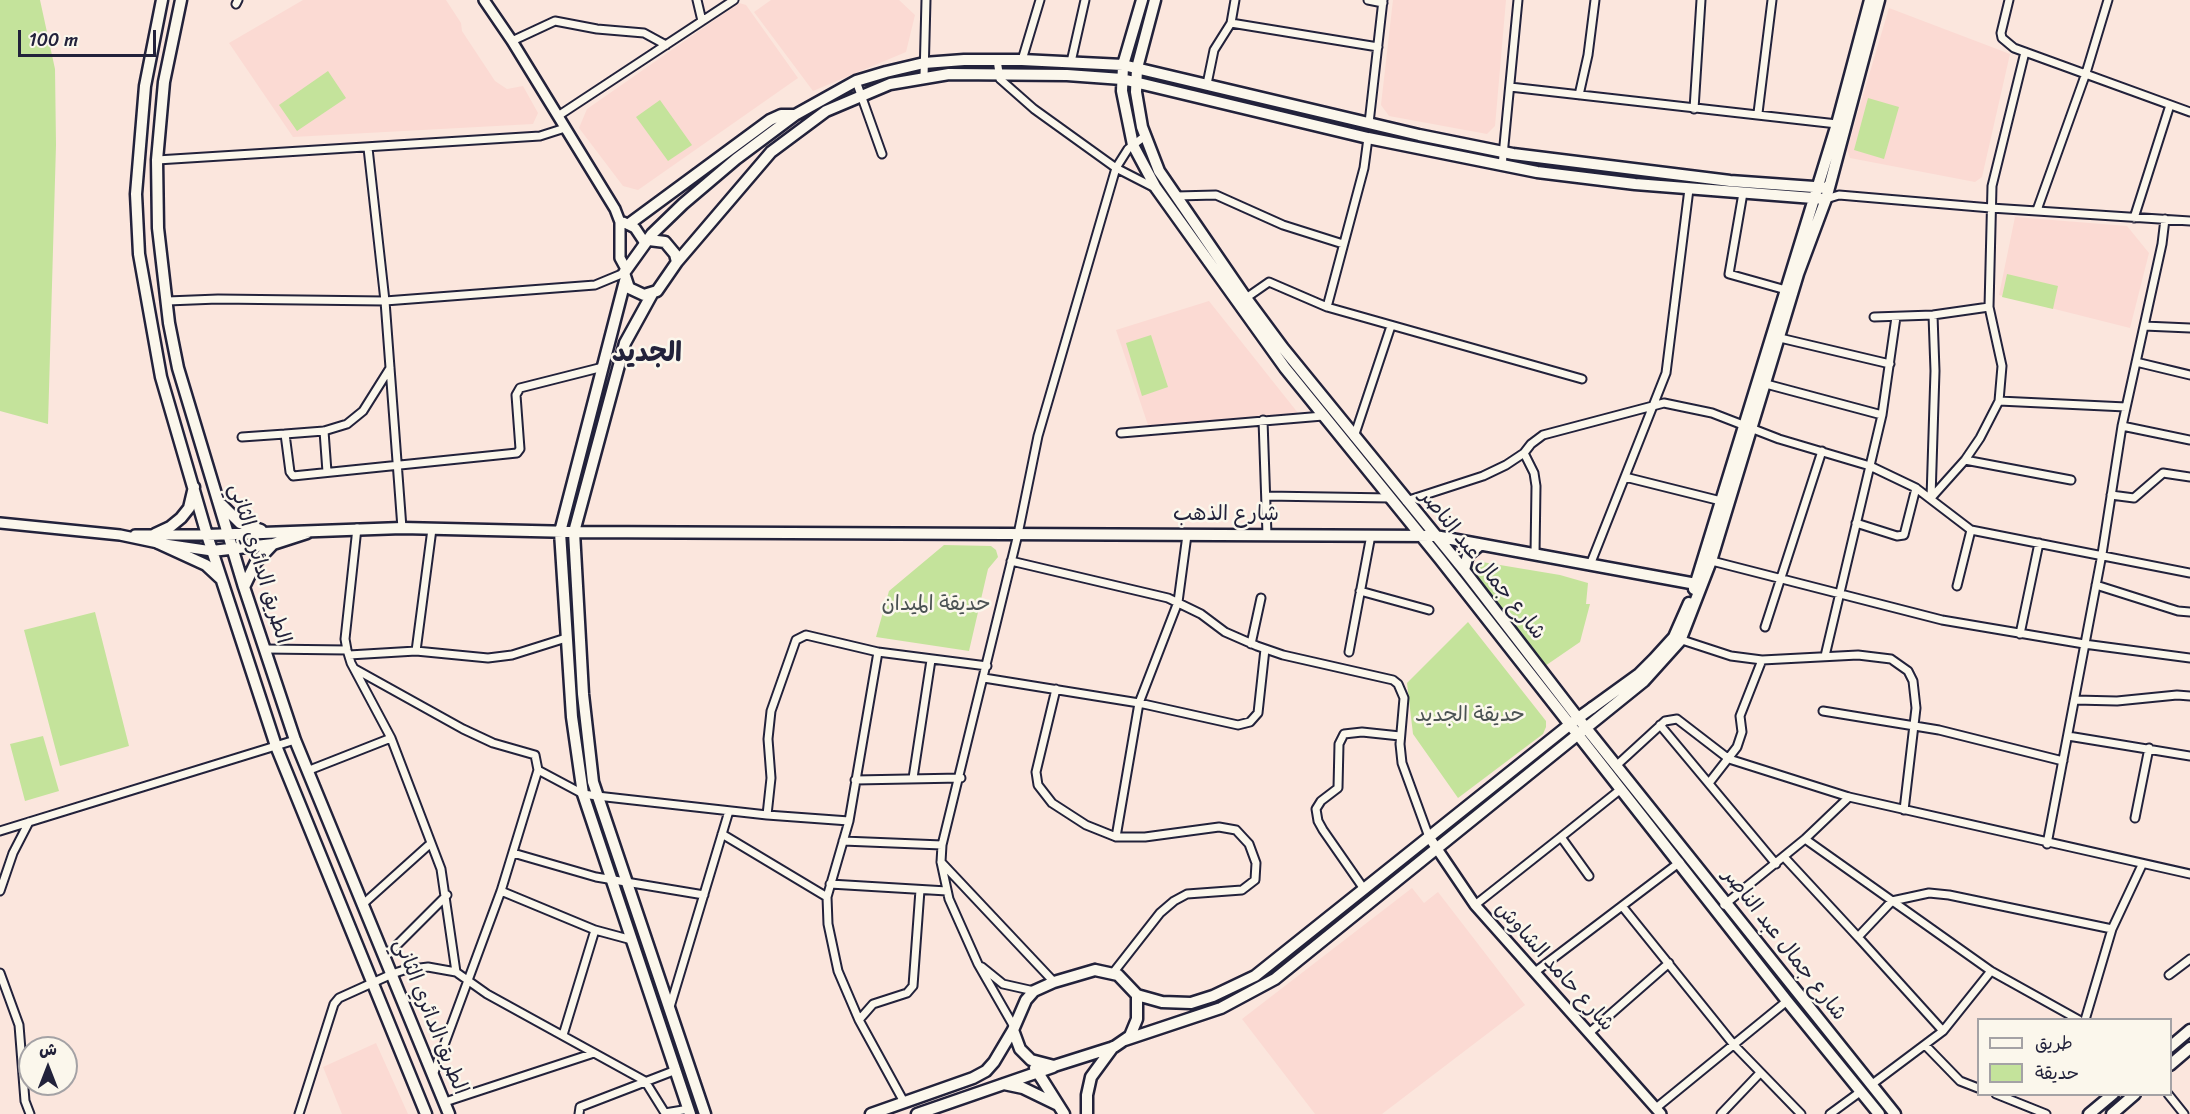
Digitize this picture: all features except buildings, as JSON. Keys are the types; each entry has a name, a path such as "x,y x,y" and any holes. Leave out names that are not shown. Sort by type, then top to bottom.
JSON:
{"main road":[{"name":"الطريق الدائري الثاني","path":"162,0 144,86 136,168 137,228 154,347 207,535 276,746 307,817 426,1114"},
{"name":"الطريق الدائري الثاني","path":"181,0 164,82 157,160 158,228 178,368 244,587 295,740 449,1114"},
{"name":"شارع جمال عبد الناصر","path":"1142,0 1123,66 1123,100 1133,145 1156,188 1285,368 1391,498 1569,725 1680,862 1722,907 1895,1114"},
{"name":"شارع جمال عبد الناصر","path":"1155,0 1137,68 1136,81 1145,136 1159,171 1245,298 1354,437 1464,570 1617,765 1722,907 1787,1001 1880,1114"},
{"path":"921,1113 1114,1047 1125,1040 1206,1014 1259,990 1436,850 1654,672 1677,639 1708,560 1749,427 1816,186 1837,124 1870,0"},
{"path":"871,1114 973,1078 986,1071 994,1062 1020,1009 1034,992 1054,982 1095,970 1113,973 1125,980 1137,995 1162,1002 1191,1003 1235,987 1270,965 1569,725 1639,674 1677,639 1696,584 1708,560 1721,501 1766,384 1827,193 1879,0"},
{"path":"690,1112 583,794 574,744 560,532 625,274 657,229 683,204 795,115 856,81 924,63 997,60 1071,62 1137,68 1503,152 1569,163 1730,181 1816,186 1827,193"},
{"path":"705,1114 597,796 585,726 574,532 625,343 652,294 771,152 826,111 861,94 890,84 924,77 998,73 1136,81 1368,138 1566,176 1689,189 1814,198 1827,193"},
{"path":"625,223 770,120 781,115 795,115"},
{"path":"647,242 665,242 671,247 677,262"},
{"path":"625,274 636,293 652,294"},
{"path":"194,487 189,508 157,539 206,565 221,580"},
{"path":"219,501 240,523 272,538"},
{"name":"شارع الذهب","path":"272,538 357,528 560,532 1435,536 1696,584"},
{"path":"207,535 228,534 272,538"},
{"path":"212,551 233,549 272,538"},
{"path":"244,587 256,562 272,538"},
{"path":"1464,570 1468,555 1480,545"},
{"path":"1125,1040 1137,1019 1137,995"},
{"path":"1013,1027 1020,1049 1031,1060 1061,1110"},
{"path":"2172,1045 2190,1030"},
{"path":"1087,1114 1087,1095 1091,1077 1114,1047"},
{"path":"2172,1063 2190,1048"},
{"path":"1031,1060 1054,1066"},
{"path":"1003,1084 1023,1088 1061,1110"},
{"path":"2089,1114 2112,1096"},
{"path":"2112,1114 2134,1096"}],"street":[{"path":"484,0 625,223 639,232 647,242"},
{"path":"697,0 702,21"},
{"path":"558,116 734,0"},
{"path":"924,77 926,0"},
{"path":"1022,60 1040,0"},
{"path":"1071,62 1085,0"},
{"path":"1207,84 1214,50 1231,23 1235,0"},
{"path":"1368,0 1383,2 1370,123"},
{"path":"1502,165 1518,0"},
{"path":"1579,95 1588,55 1595,0"},
{"path":"1694,109 1701,0"},
{"path":"1758,113 1772,0"},
{"path":"2009,0 2001,33 2006,43 2190,112"},
{"path":"2037,210 2086,73 2108,0"},
{"path":"512,41 555,21 597,29 644,33 666,45"},
{"path":"1231,23 1378,47"},
{"path":"1931,498 1965,460 1980,438 1999,402 2002,366 1989,307 1990,208 1992,186 2025,52"},
{"path":"997,60 998,73 1005,85 1034,109 1116,168 1156,188"},
{"path":"856,81 882,154"},
{"path":"1509,87 1694,109 1758,113 1837,124"},
{"path":"2134,218 2170,105"},
{"path":"157,160 540,136 565,128"},
{"path":"1013,1027 978,964 947,891 941,862 942,845 1018,534 1038,436 1116,168 1133,145 1145,136"},
{"path":"1327,307 1364,168 1368,138"},
{"path":"368,148 385,301 402,528"},
{"path":"1590,565 1662,386 1669,360 1689,189"},
{"path":"1743,193 1729,274 1786,290"},
{"path":"1827,193 1990,208 2190,221"},
{"path":"1176,196 1216,195 1283,225 1343,244"},
{"path":"2047,844 2102,554 2122,426 2165,219"},
{"path":"167,302 218,299 385,301 595,285 625,274 620,258 625,223"},
{"path":"1245,298 1266,282 1327,307 1582,379"},
{"path":"1874,317 1933,315 1989,307"},
{"path":"1931,498 1935,371 1933,315"},
{"path":"1825,656 1882,415 1896,317"},
{"path":"1354,437 1391,326"},
{"path":"2144,326 2190,328"},
{"path":"1780,338 1890,364"},
{"path":"2136,362 2190,375"},
{"path":"285,434 290,472 293,476 517,453 520,449 516,395 520,388 603,367"},
{"path":"242,437 338,428 363,411 390,368"},
{"path":"1766,384 1882,415"},
{"path":"1999,402 2126,407"},
{"path":"1406,501 1483,476 1524,453 1531,444 1544,435 1664,403 1713,413 1749,427 1870,465 1916,488 1971,530 2190,573"},
{"path":"1121,433 1323,416"},
{"path":"1263,420 1267,535"},
{"path":"2122,426 2190,440"},
{"path":"324,431 327,472"},
{"path":"1765,627 1822,451"},
{"path":"1524,453 1534,473 1536,486 1538,511 1535,554"},
{"path":"1965,460 2070,480"},
{"path":"2111,495 2134,498 2163,473 2190,477"},
{"path":"1625,477 1721,501"},
{"path":"1856,524 1897,536 1904,535 1916,488"},
{"path":"1266,496 1391,498"},
{"path":"0,523 157,539 212,551"},
{"path":"357,528 345,639 348,653 391,738 441,869 447,895 456,972"},
{"path":"416,651 432,529"},
{"path":"1957,586 1971,530"},
{"path":"157,539 207,535"},
{"path":"1116,837 1139,703 1178,602 1187,535"},
{"path":"1349,652 1371,535"},
{"path":"2020,634 2039,543"},
{"path":"1708,560 1942,620 2084,644 2190,658"},
{"path":"1011,561 1121,585 1178,602 1225,632 1251,644 1393,680 1398,684 1404,698 1400,736 1405,773 1429,837"},
{"path":"2096,585 2178,611 2190,612"},
{"path":"1360,591 1429,610"},
{"path":"1251,644 1261,598"},
{"path":"767,815 771,778 768,739 771,711 789,652 796,640 806,635 878,651 987,666"},
{"path":"265,649 348,653 416,651 488,658 512,656 566,638"},
{"path":"1677,639 1731,656 1762,660 1858,655 1891,659 1899,663 1908,670 1913,681 1916,708 1904,810"},
{"path":"984,678 1139,703 1225,724 1250,722 1258,713 1265,649"},
{"path":"878,651 849,821 827,897 828,924 834,954 859,1020 904,1102"},
{"path":"913,778 931,660"},
{"path":"1709,783 1729,759 1741,736 1740,716 1762,660"},
{"path":"355,669 463,729 493,743 535,755 538,770 501,891 433,1075"},
{"path":"1056,689 1038,758 1038,785 1043,794 1063,812 1086,825 1116,837 1145,837 1199,828 1228,828 1236,830 1246,839 1255,856 1257,869 1252,884 1242,890 1187,894 1174,901 1160,913 1113,973"},
{"path":"2075,700 2117,701 2177,695 2190,696"},
{"path":"1823,711 1914,726 2063,761"},
{"path":"1617,765 1660,725 1677,719 1729,759 1849,797 2047,844 2190,874"},
{"path":"1660,725 1776,864"},
{"path":"1364,889 1323,830 1316,809 1321,801 1338,788 1339,744 1344,734 1362,732 1400,736"},
{"path":"2068,736 2190,756"},
{"path":"307,771 391,738"},
{"path":"0,831 295,740"},
{"path":"2135,818 2149,748"},
{"path":"538,770 583,794 767,815 849,821"},
{"path":"855,780 960,778"},
{"path":"1475,904 1621,789"},
{"path":"1722,907 1805,839 1849,797"},
{"path":"670,1007 729,811"},
{"path":"0,891 13,853 29,822"},
{"path":"722,834 827,897"},
{"name":"شارع حامد الشاوش","path":"1429,837 1475,904 1658,1111"},
{"path":"1561,837 1589,876"},
{"path":"1805,839 1990,971 2075,1018"},
{"path":"843,841 942,845"},
{"path":"362,905 431,843"},
{"path":"513,853 561,869 704,895"},
{"path":"1784,857 1943,1031"},
{"path":"941,862 1054,982"},
{"path":"1535,972 1680,862"},
{"path":"2086,1018 2112,929 2142,865"},
{"path":"830,884 947,891"},
{"path":"859,1020 873,1004 907,993 913,986 920,890"},
{"path":"501,891 595,930 632,940"},
{"path":"1858,937 1892,901 1929,893 1949,895 2112,929"},
{"path":"385,957 447,895"},
{"path":"1622,906 1734,1045 1801,1114"},
{"path":"563,1035 595,930"},
{"path":"2169,975 2190,959"},
{"path":"1589,1033 1669,963"},
{"path":"978,964 1003,984 1034,992"},
{"path":"299,1114 334,1004 339,999 404,969 428,967 456,972 467,982 645,1081 665,1114 690,1112"},
{"path":"1871,1085 1943,1031 1990,971"},
{"path":"0,973 19,1025 25,1101 30,1114"},
{"path":"1658,1111 1787,1001"},
{"path":"1925,1045 1960,1081 1977,1089"},
{"path":"445,1102 591,1053"},
{"path":"579,1114 580,1107 676,1070"},
{"path":"1721,1114 1760,1072"},
{"path":"1830,1114 1860,1092"},
{"path":"1999,1096 2046,1114"},
{"path":"2169,1096 2184,1114"},
{"path":"916,1098 921,1113"}],"shaded area":[{"path":"303,0 446,0 461,23 462,31 495,81 507,89 523,86 538,113 533,124 293,137 229,43"},
{"path":"771,0 899,0 915,15 906,52 813,91 754,12"},
{"path":"1393,0 1506,0 1495,126 1487,134 1389,116 1381,105"},
{"path":"739,3 746,5 798,78 638,190 623,186 579,128 587,109"},
{"path":"1889,8 2010,54 1982,177 1975,182 1850,158 1847,149"},
{"path":"2015,217 2127,226 2149,253 2130,328 1999,295"},
{"path":"1209,301 1298,413 1149,428 1116,330"},
{"path":"1412,888 1424,903 1438,892 1525,1005 1382,1114 1315,1114 1242,1019"},
{"path":"376,1043 408,1114 342,1114 323,1067"}],"green space":[{"path":"0,0 40,0 55,69 56,145 48,424 0,411"},
{"path":"328,71 346,98 297,131 279,105"},
{"path":"1868,98 1899,107 1884,159 1854,150"},
{"path":"660,100 692,145 668,161 636,117"},
{"path":"2007,274 2058,286 2053,309 2002,297"},
{"path":"1151,335 1168,387 1142,396 1126,343"},
{"name":"حديقة الميدان","path":"944,545 991,546 996,550 998,557 988,569 969,651 876,637 889,591"},
{"path":"1482,562 1560,575 1588,583 1586,604 1590,604 1580,642 1545,666 1471,568"},
{"path":"95,612 129,746 60,766 24,630"},
{"name":"حديقة الجديد","path":"1468,622 1546,721 1546,727 1543,734 1458,798 1413,734 1407,683"},
{"path":"43,736 59,791 25,801 10,744"}],"district":[{"name":"الجديد","path":"647,354"}]}
